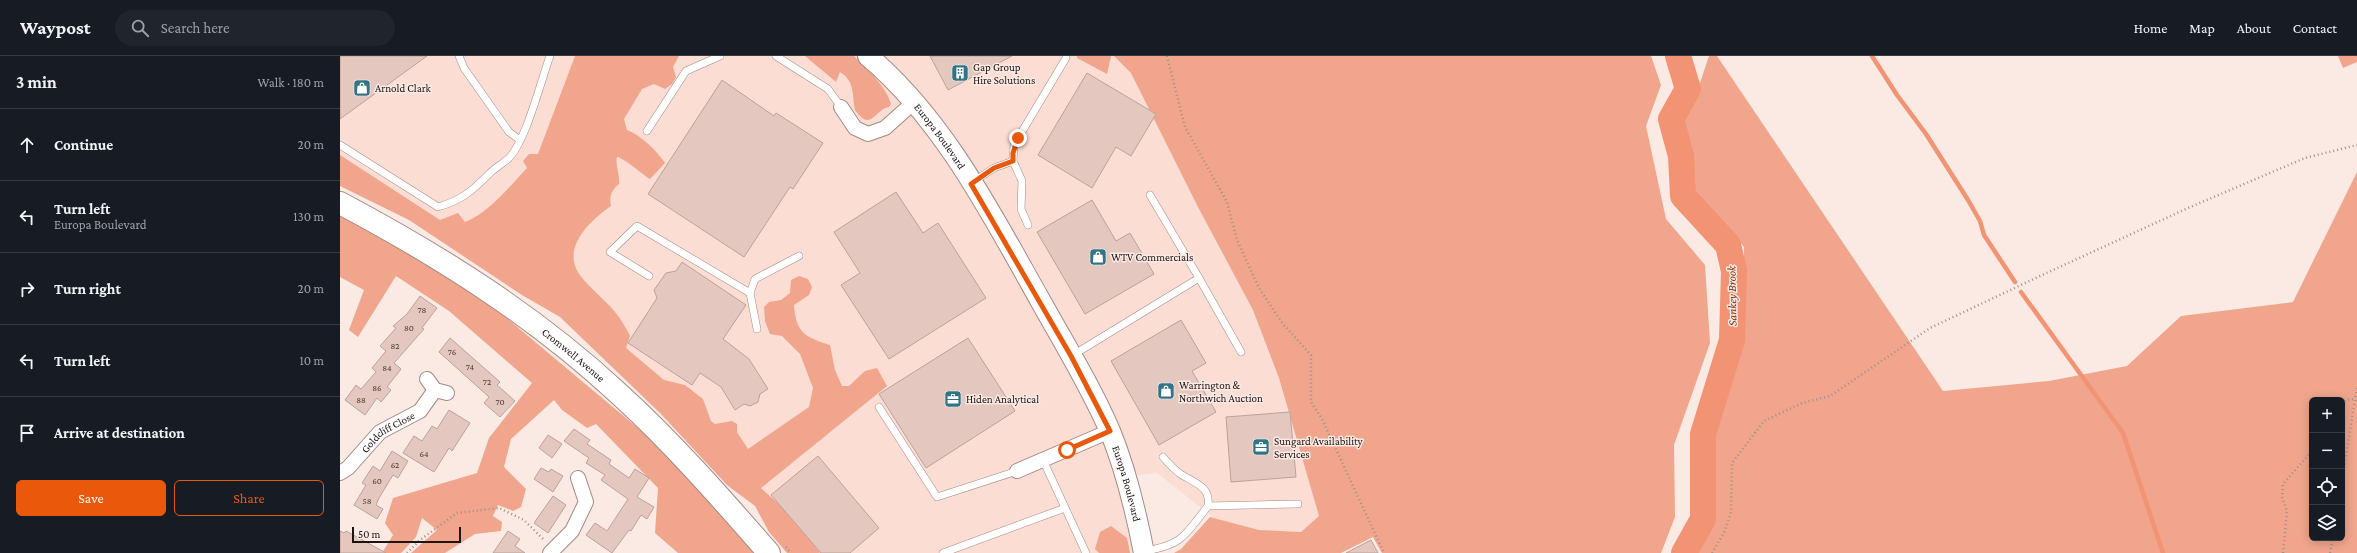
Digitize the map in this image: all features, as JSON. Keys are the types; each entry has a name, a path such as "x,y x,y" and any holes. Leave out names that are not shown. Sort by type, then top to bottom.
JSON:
{"main road":[{"name":"Cromwell Avenue","path":"340,203 401,235 468,276 536,324 624,398 694,468 769,553"}],"street":[{"name":"Europa Boulevard","path":"875,58 914,102 945,142 1071,356 1110,431 1126,475 1144,552"},
{"path":"841,107 855,128 868,134 885,128 914,102"},
{"name":"Goldcliff Close","path":"340,473 348,468 380,432 420,411 436,388"},
{"path":"1017,470 1110,431"},
{"path":"551,551 572,531 586,502 578,478"}],"lane":[{"path":"340,144 438,206 457,201 470,193 495,168 509,158 520,140 550,56"},
{"path":"647,131 686,71 720,56"},
{"path":"776,56 828,89 841,107"},
{"path":"463,58 464,68 509,132 520,140"},
{"path":"1028,226 1021,209 1022,182 1013,161 1013,153 1018,138 1066,58"},
{"path":"971,184 994,168 1013,161"},
{"path":"1150,195 1241,352"},
{"path":"649,276 610,252 637,226 750,293"},
{"path":"757,329 750,293 755,280 799,256"},
{"path":"1071,356 1199,278"},
{"path":"879,407 936,497 1017,470"},
{"path":"1144,552 1171,546 1178,541 1208,506 1207,492 1202,486 1182,475 1163,457"},
{"path":"1043,460 1086,553"},
{"path":"1208,506 1298,504"},
{"path":"944,553 1065,508"}],"path":[{"path":"1167,56 1185,127 1227,202 1237,240 1259,288 1283,324 1311,355 1311,402 1322,419 1384,553"},
{"path":"1712,553 1724,533 1730,512 1732,463 1764,421 1802,403 1830,396 1930,328 2047,272 2188,208 2305,158 2357,145"},
{"path":"2344,469 2357,388"},
{"path":"2345,400 2355,399"},
{"path":"2282,553 2287,510 2282,497 2283,484 2309,454"},
{"path":"407,553 420,540 457,514 499,508 524,520 551,551"},
{"path":"2330,553 2332,541"}],"shaded area":[{"path":"340,56 586,56 538,180 476,242 340,180"},
{"path":"575,56 679,56 673,67 676,77 672,84 665,89 654,84 642,89 624,119 627,130 648,144 665,163 650,179 617,157 619,184 611,194 611,206 593,220 585,229 575,248 574,258 576,268 587,284 615,312 629,334 630,336 626,348 664,380 685,385 703,399 711,421 715,424 732,421 737,424 737,432 748,449 809,407 813,388 800,354 782,336 770,334 765,321 764,307 769,302 781,300 790,293 791,280 799,276 808,279 812,287 809,295 794,305 797,322 803,332 808,336 830,345 835,370 842,386 849,386 865,371 877,368 887,386 761,488 791,515 820,553 787,553 769,532 755,506 727,485 660,413 560,317 522,295 409,220 340,186 340,155 440,220 458,213 465,222 474,218 498,199 527,168 523,161 529,154 538,154"},
{"path":"682,56 1136,56 1276,333 1340,497 1301,532 1259,530 1214,518 1157,473 1116,478 1133,553 810,553 613,349 560,275 641,77"},
{"path":"805,56 854,56 881,84 889,97 891,104 873,118 865,120 860,117 855,110 851,84 845,76 840,72 836,82"},
{"path":"1077,56 1111,56 1107,74 1077,58"},
{"path":"1114,56 1651,56 1661,85 1646,126 1666,219 1705,265 1710,343 1674,445 1675,517 1661,553 1382,553 1373,537 1341,553 1174,553 1181,549 1210,517 1259,530 1301,532 1319,516 1279,378 1253,310 1199,209 1131,73"},
{"path":"1709,56 1717,56 1943,391 2049,381 2127,366 2181,316 2293,302 2357,172 2357,553 1697,553 1712,522 1714,431 1743,341 1744,247 1695,192 1683,117 1698,89"},
{"path":"2338,56 2357,56 2357,62 2343,68"},
{"path":"340,213 424,259 491,305 657,444 759,553 678,553 655,533 658,488 596,424 587,428 562,410 554,400 511,439 504,467 526,489 521,507 513,511 498,505 493,516 502,522 501,531 475,534 445,553 411,553 437,530 422,518 416,537 401,553 382,553 393,535 385,523 393,498 477,473 489,438 532,383 449,311 396,276 358,337 349,330 364,290 340,277"},
{"path":"1111,526 1127,538 1130,553 1099,553 1095,549 1100,532"}],"building":[{"name":"Arnold Clark","path":"340,56 427,56 340,119"},
{"name":"Gap Group Hire Solutions","path":"930,56 1012,56 948,90"},
{"path":"1087,73 1156,114 1131,156 1116,147 1092,188 1038,155"},
{"path":"722,80 774,116 776,113 823,143 793,189 790,187 744,257 648,194"},
{"path":"896,192 923,233 938,223 986,298 889,359 841,285 860,273 834,232"},
{"name":"WTV Commercials","path":"1092,200 1116,241 1130,233 1154,274 1085,314 1037,232"},
{"path":"682,262 746,305 723,339 749,359 768,389 760,394 758,402 750,406 744,404 735,410 721,387 700,373 692,385 628,343 657,298 654,290 666,273 676,271"},
{"path":"420,296 437,308 422,328 424,329 394,363 401,369 387,387 391,390 381,402 377,398 365,415 345,400 356,385 361,389 376,372 372,368 386,351 380,346 396,328 393,326 407,314"},
{"name":"Warrington & Northwich Auction","path":"1181,320 1206,363 1192,371 1216,412 1159,445 1111,361"},
{"path":"450,338 500,382 497,385 515,401 500,417 484,403 489,397 439,352"},
{"path":"968,338 1015,411 926,468 879,394"},
{"path":"449,410 470,423 452,451 449,448 434,472 403,453 414,436 422,441 432,426 437,429"},
{"name":"Sungard Availability Services","path":"1290,412 1296,477 1231,482 1226,417"},
{"path":"574,429 590,440 587,444 611,460 609,464 629,478 635,469 649,478 637,497 654,507 647,519 641,515 631,531 629,530 612,553 586,535 595,523 607,531 628,499 601,480 605,475 586,463 589,458 564,441"},
{"path":"548,435 562,444 552,458 539,448"},
{"path":"392,451 408,461 398,478 393,475 379,498 376,505 383,509 377,519 354,505 366,485 362,483 373,466 380,471"},
{"path":"818,456 879,528 850,553 821,553 771,495"},
{"path":"541,468 549,472 551,469 563,476 553,492 534,479"},
{"path":"553,496 566,505 548,533 534,523"},
{"path":"340,531 344,533 346,531 386,553 340,553"},
{"path":"508,531 520,539 515,546 525,553 493,553"},
{"path":"1371,540 1378,553 1346,553"}],"waterway":[{"name":"Sankey Brook","path":"1678,56 1688,89 1671,119 1681,156 1683,196 1728,245 1734,271 1732,340 1703,434 1703,519 1684,553"},
{"path":"1872,56 1897,95 1926,134 1968,200 1980,221 1984,235 2015,282"},
{"path":"2021,292 2123,433 2163,553"}],"place":[{"name":"Gap Group Hire Solutions","path":"960,73"},
{"name":"Arnold Clark","path":"362,88"},
{"name":"WTV Commercials","path":"1098,257"},
{"name":"Warrington & Northwich Auction","path":"1166,391"},
{"name":"Hiden Analytical","path":"953,399"},
{"name":"Sungard Availability Services","path":"1261,447"}],"route":[{"path":"1018,138 1014,145 1013,161 994,168 971,184 1016,258 1090,390 1110,431 1067,450"}]}
